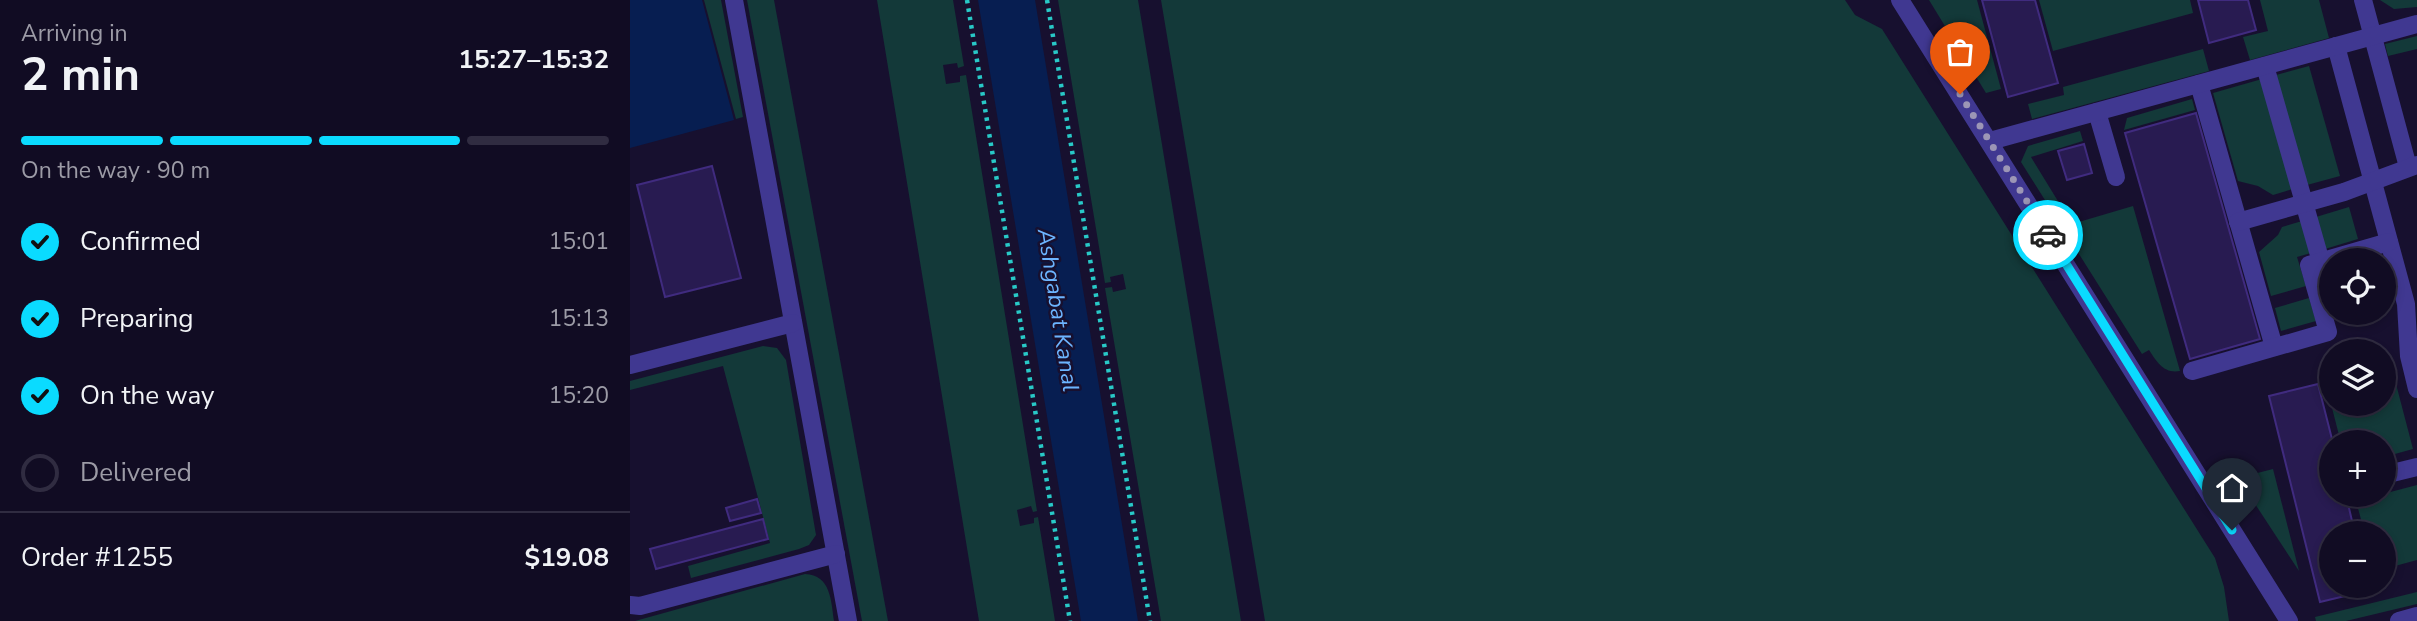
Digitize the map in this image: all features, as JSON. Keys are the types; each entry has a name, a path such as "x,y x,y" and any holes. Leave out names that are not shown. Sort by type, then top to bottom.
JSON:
{"street":[{"path":"734,0 848,621"},
{"path":"1900,0 2289,621"},
{"path":"2238,222 2413,166 2363,0"},
{"path":"1990,141 2417,24"},
{"path":"2336,46 2406,304 2409,356 2417,389"},
{"path":"2265,66 2319,255"},
{"path":"2199,84 2274,347"},
{"path":"2097,112 2116,177"},
{"path":"2369,248 2389,242"},
{"path":"2319,262 2309,265 2319,300"},
{"path":"631,360 793,323"},
{"path":"2192,371 2328,332 2326,325"},
{"path":"2396,472 2417,467"},
{"path":"630,605 640,606 836,554"},
{"path":"2399,621 2417,616"}],"path":[{"path":"967,0 1070,621"},
{"path":"1046,0 1150,621"}],"green space":[{"path":"704,0 721,0 743,117 736,119"},
{"path":"747,0 774,0 888,621 862,621"},
{"path":"877,0 953,0 964,66 958,68 957,63 943,65 946,84 960,82 960,76 966,75 1037,511 1033,512 1031,506 1017,510 1020,526 1034,523 1034,518 1038,517 1055,621 979,621"},
{"path":"1058,0 1138,0 1241,621 1161,621 1105,288 1112,287 1113,292 1126,289 1123,274 1110,277 1111,282 1105,283"},
{"path":"1161,0 1845,0 1855,15 1882,29 2215,558 2224,587 2229,621 1265,621"},
{"path":"1929,0 1977,0 2001,89 1986,93"},
{"path":"2039,0 2190,0 2193,13 2053,51"},
{"path":"2260,0 2319,0 2329,38 2250,60 2243,37 2268,31"},
{"path":"2380,0 2417,0 2417,7 2394,9"},
{"path":"2417,36 2417,49 2388,56 2385,44"},
{"path":"2203,49 2209,71 2032,119 2028,104 2064,95 2063,87"},
{"path":"2309,66 2340,176 2307,185 2276,75"},
{"path":"2262,79 2293,189 2273,195 2258,186 2238,181 2213,93"},
{"path":"2192,99 2195,110 2124,130 2127,118"},
{"path":"2080,131 2083,141 2031,157 2072,224 2133,206 2180,371 2165,369 2149,350 2142,354 2021,162 2028,146"},
{"path":"2349,207 2358,239 2325,248 2316,217"},
{"path":"2302,221 2311,253 2297,257 2306,286 2271,296 2259,252 2278,235 2282,227"},
{"path":"2309,298 2316,321 2281,331 2275,308"},
{"path":"763,346 777,348 786,360 816,535 809,545 799,549 691,578 688,566 770,543 723,366 630,390 630,381"},
{"path":"2396,384 2413,449 2396,454 2396,430 2338,430 2334,416 2396,416"},
{"path":"2273,469 2299,571 2238,478"},
{"path":"2417,485 2417,560 2396,566 2396,521 2361,521 2358,507 2396,507 2396,491"},
{"path":"805,574 814,575 825,584 834,621 635,621"},
{"path":"2417,592 2417,604 2346,621 2316,621 2315,617"}],"water":[{"path":"630,0 702,0 734,120 630,148"},
{"name":"Ashgabat Kanal","path":"978,0 1035,0 1138,621 1081,621"}],"building":[{"path":"1982,0 2035,0 2058,83 2008,97"},
{"path":"2198,0 2248,0 2256,30 2209,43"},
{"path":"2196,113 2260,339 2190,359 2125,133"},
{"path":"2084,144 2092,173 2067,180 2058,151"},
{"path":"712,166 741,278 665,297 637,185"},
{"path":"2318,384 2319,416 2326,416 2330,430 2319,430 2319,507 2349,507 2352,521 2319,521 2319,598 2269,396"},
{"path":"757,499 761,513 730,521 726,508"},
{"path":"763,519 768,539 656,569 650,549"},
{"path":"2319,598 2337,598 2320,602"}],"way so far":[{"path":"1960,94 2048,235"}],"route":[{"path":"2048,235 2232,530"}]}
